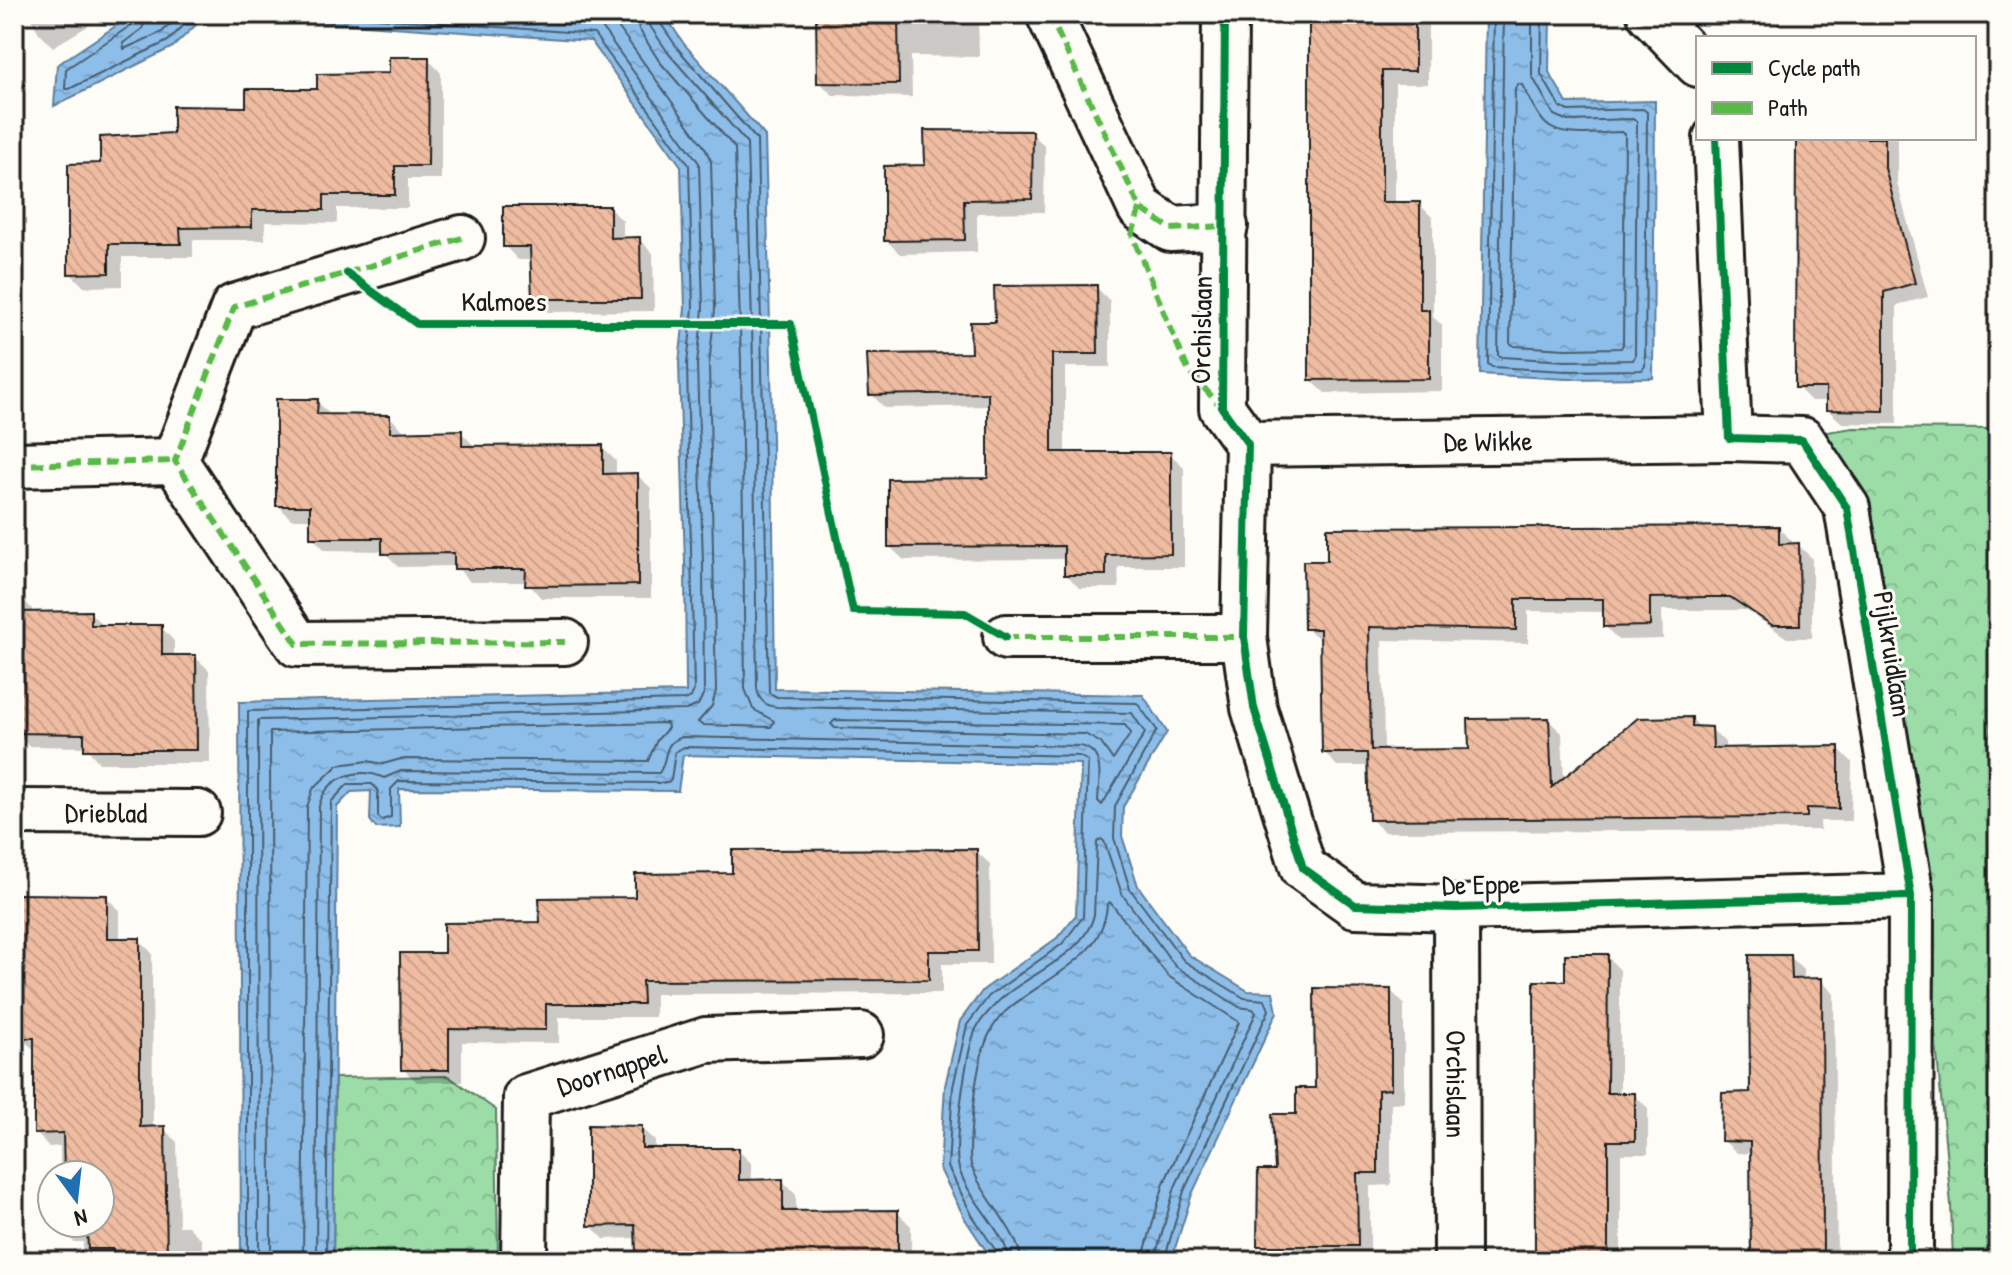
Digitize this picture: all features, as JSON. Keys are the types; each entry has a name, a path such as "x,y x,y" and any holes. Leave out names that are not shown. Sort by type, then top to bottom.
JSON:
{"street":[{"path":"1049,14 1140,208 1171,229 1225,226"},
{"name":"Orchislaan","path":"1225,14 1222,408 1248,444"},
{"path":"1650,14 1696,62"},
{"path":"1716,140 1729,438"},
{"path":"175,461 234,307 462,238"},
{"name":"De Wikke","path":"1248,444 1729,438"},
{"name":"Pijlkruidlaan","path":"1729,438 1802,440 1847,508 1911,896 1910,1261"},
{"path":"1006,637 1244,637 1248,444"},
{"path":"14,465 175,461"},
{"path":"175,461 297,644 565,642"},
{"name":"De Eppe","path":"1244,637 1254,708 1303,868 1355,905 1456,908 1911,896"},
{"name":"Drieblad","path":"14,812 198,813"},
{"name":"Orchislaan","path":"1456,908 1457,1261"},
{"name":"Doornappel","path":"524,1261 526,1097 706,1040 861,1035"}],"green space":[{"path":"1853,428 1992,429 1990,1261 1953,1261 1951,1205 1908,742 1882,601 1788,438"},
{"path":"448,1076 496,1110 498,1261 333,1261 335,1078"}],"water":[{"path":"134,14 664,14 684,44 765,136 775,689 1143,695 1167,732 1123,807 1122,836 1138,886 1189,955 1248,991 1273,992 1277,1012 1192,1194 1171,1261 993,1261 965,1219 940,1169 945,1086 960,1021 983,990 1057,938 1076,915 1081,764 683,755 678,791 399,789 400,827 376,828 370,820 371,791 351,792 337,807 333,1261 241,1261 239,702 686,692 679,363 685,308 681,166 591,41 224,15 203,18 173,47 54,106 57,65"},
{"path":"1486,14 1550,14 1549,72 1567,103 1655,101 1653,378 1566,379 1480,374"},
{"path":"1998,162 1998,1261 1990,1261 1992,429"}],"building":[{"path":"816,14 898,14 899,84 817,83"},
{"path":"1309,14 1415,14 1415,71 1382,71 1382,202 1420,202 1420,310 1429,310 1429,379 1309,380"},
{"path":"389,57 429,57 428,166 395,166 395,195 324,195 324,210 252,210 252,227 180,228 181,244 109,244 109,273 68,274 68,164 100,163 100,137 173,133 173,106 246,107 246,89 317,89 317,74 389,73"},
{"path":"924,130 1033,131 1032,199 964,200 965,240 884,241 884,166 925,165"},
{"path":"1796,140 1885,140 1885,168 1915,283 1884,292 1884,411 1826,410 1826,388 1795,388"},
{"path":"503,206 610,206 610,238 640,237 641,299 532,299 530,247 503,247"},
{"path":"1097,285 1098,354 1052,354 1052,452 1171,452 1171,554 1106,555 1106,575 1064,575 1064,546 888,547 888,479 988,478 988,393 869,395 867,354 971,353 970,322 995,322 994,286"},
{"path":"276,399 318,399 317,414 390,415 390,432 462,430 462,446 603,445 603,474 638,473 638,585 525,586 526,569 454,569 454,553 382,554 382,538 310,538 310,506 276,506"},
{"path":"1779,526 1779,544 1799,543 1800,625 1772,625 1730,597 1708,597 1650,598 1650,626 1603,627 1603,599 1516,599 1516,630 1369,627 1371,750 1469,749 1468,719 1549,718 1552,787 1638,718 1692,717 1692,726 1712,727 1713,748 1839,746 1839,809 1807,808 1807,817 1369,820 1367,753 1322,753 1320,629 1304,629 1303,561 1327,561 1327,528"},
{"path":"91,611 91,625 162,625 162,655 196,655 197,750 84,750 84,734 14,733 14,612"},
{"path":"977,849 978,951 929,951 929,980 642,981 643,1004 546,1004 546,1030 449,1029 449,1070 401,1070 400,953 444,953 444,923 540,922 539,898 635,897 635,874 732,873 732,850"},
{"path":"16,894 107,895 107,938 140,938 140,1127 165,1126 167,1261 113,1261 113,1249 88,1249 88,1239 116,1239 116,1159 64,1159 63,1133 34,1134 34,1038 17,1038"},
{"path":"1565,954 1608,954 1607,1093 1635,1093 1635,1141 1608,1141 1608,1261 1566,1261 1566,1255 1535,1255 1534,981 1565,981"},
{"path":"1749,955 1791,955 1792,979 1822,978 1823,1255 1792,1255 1793,1261 1751,1261 1750,1142 1721,1141 1722,1093 1750,1092"},
{"path":"1314,988 1391,989 1391,1089 1378,1090 1378,1173 1357,1173 1358,1246 1257,1246 1258,1170 1275,1170 1272,1114 1296,1114 1296,1088 1315,1088"},
{"path":"588,1125 642,1126 642,1148 739,1148 739,1180 783,1179 783,1211 898,1210 898,1261 733,1261 733,1255 636,1255 635,1225 588,1226"}],"marked path":[{"path":"1049,14 1140,208 1171,229 1225,226"},
{"path":"1140,208 1132,235 1188,370 1222,408"},
{"path":"462,238 234,307 175,461 297,644 565,642"},
{"path":"14,465 175,461"},
{"path":"1006,637 1244,637 1244,630"}],"cycle path":[{"path":"1225,14 1222,408 1248,444 1244,637 1254,708 1303,868 1355,905 1456,908 1911,896"},
{"path":"1716,140 1729,438 1802,440 1847,508 1911,896 1910,1261"},
{"name":"Kalmoes","path":"347,273 417,324 791,324 853,611 965,613 1006,637"}]}
